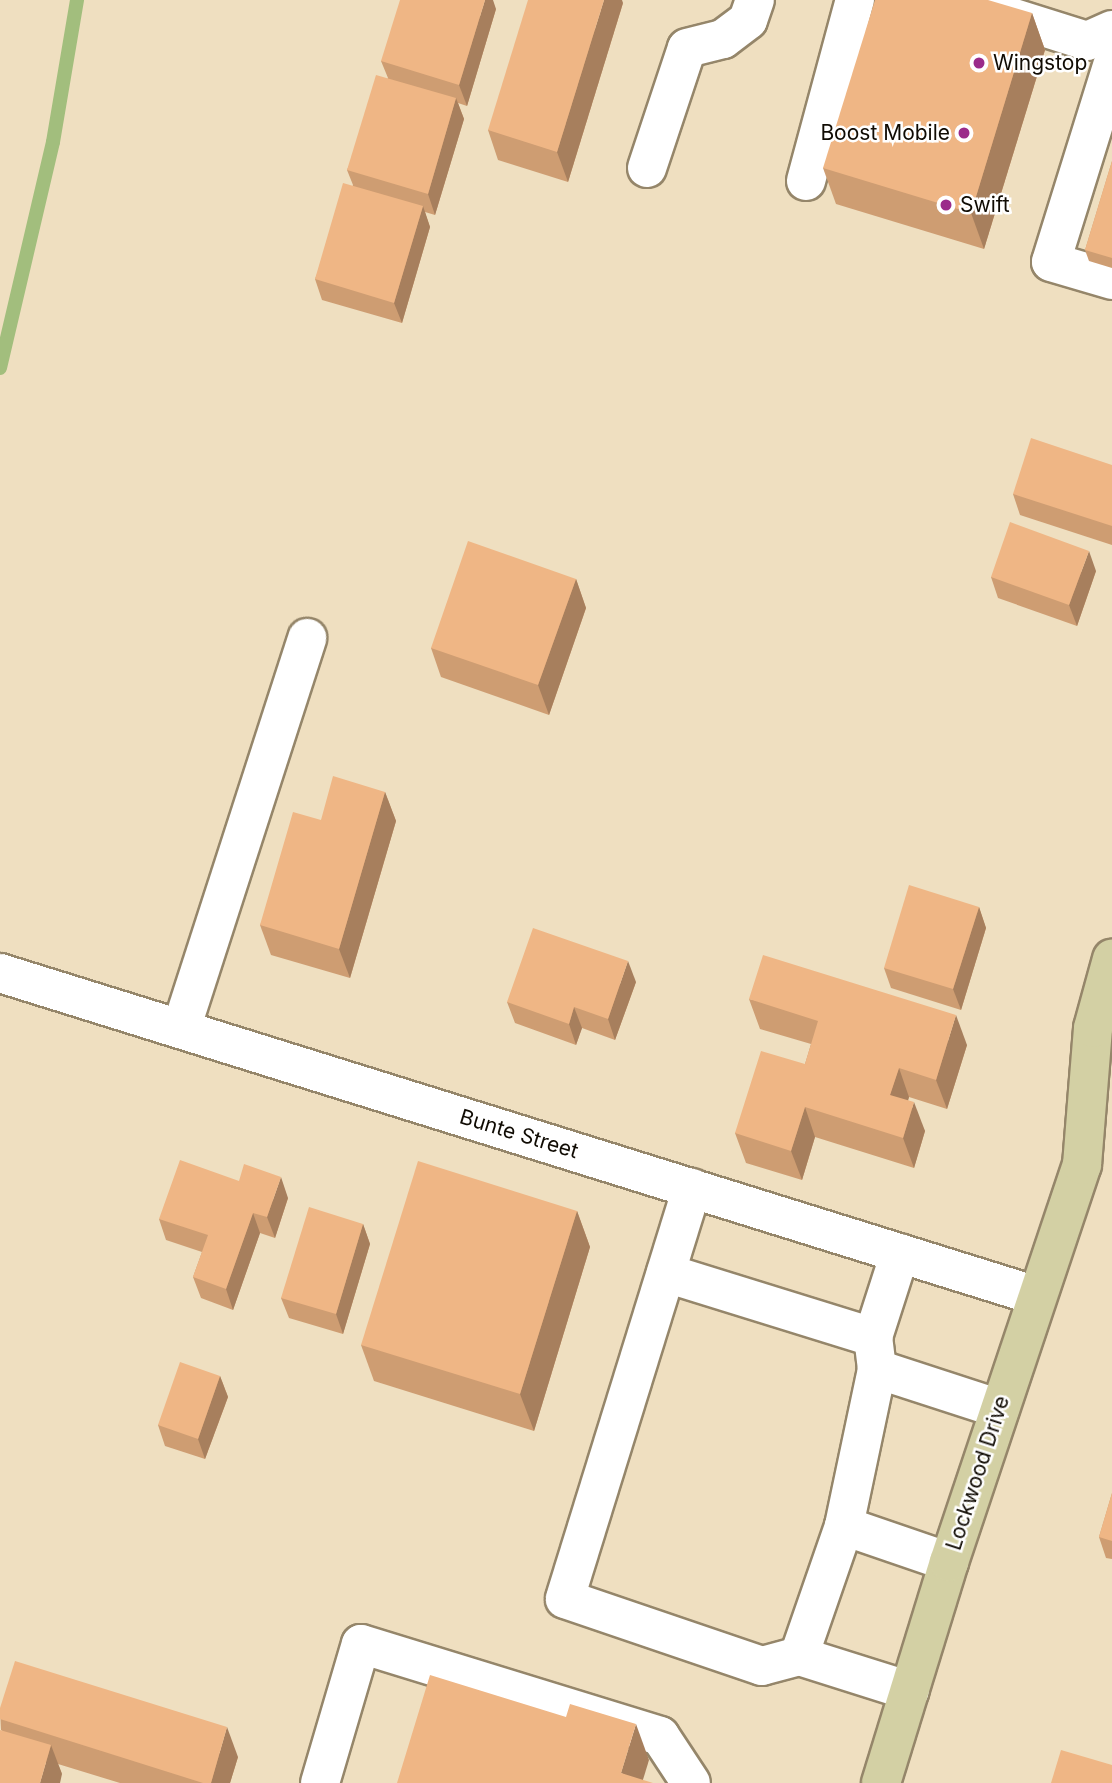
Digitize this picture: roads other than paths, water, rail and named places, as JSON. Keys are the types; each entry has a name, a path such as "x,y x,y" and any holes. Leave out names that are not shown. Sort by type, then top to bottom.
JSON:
{"main road":[{"name":"Lockwood Drive","path":"881,1783 949,1562 1082,1165 1093,1028 1112,959"},
{"name":"Lockwood Drive","path":"1082,1165 1112,1126"}],"street":[{"path":"647,168 687,48 723,38 748,20 755,0"},
{"path":"806,181 855,0"},
{"path":"957,0 1087,41 1112,30"},
{"path":"1109,87 1100,150 1087,206 1051,262 1112,280"},
{"path":"181,1029 307,638"},
{"name":"Bunte Street","path":"0,973 1037,1296"},
{"path":"692,1188 565,1599 762,1666 799,1656 909,1691"},
{"path":"799,1656 844,1526 875,1353 900,1253"},
{"path":"666,1273 875,1353 1000,1409"},
{"path":"844,1526 949,1562"},
{"path":"320,1783 361,1644 660,1736 691,1783"}],"waterway":[{"path":"0,368 53,142 77,0"}],"place":[{"name":"Wingstop","path":"979,63"},
{"name":"Boost Mobile","path":"964,133"},
{"name":"Swift","path":"946,205"}]}
